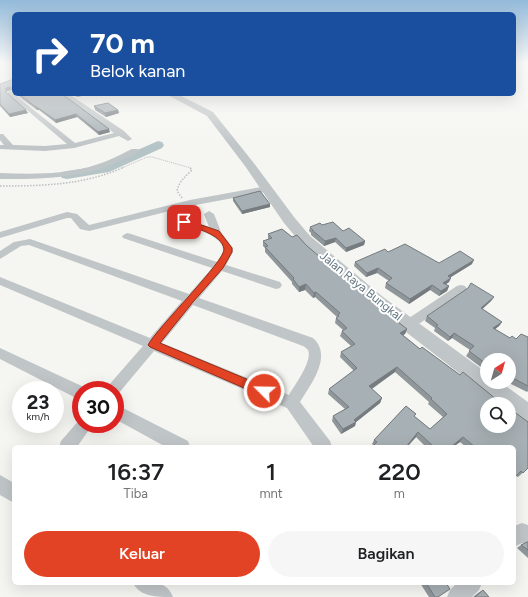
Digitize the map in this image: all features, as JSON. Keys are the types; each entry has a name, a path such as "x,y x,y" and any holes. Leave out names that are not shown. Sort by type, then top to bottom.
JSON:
{"street":[{"path":"14,96 74,146"},
{"path":"68,96 128,139"},
{"name":"Jalan Raya Bungkal","path":"174,96 210,114 223,129 289,220 305,239 336,267 408,325 528,414"},
{"path":"0,147 48,148 74,146 121,133"},
{"path":"0,136 11,148"},
{"path":"0,176 40,176 84,171 100,167 135,152"},
{"path":"0,235 66,215 74,216 84,227 90,228 190,203 267,189"},
{"path":"121,381 154,345 190,300 220,266 228,252 228,248 216,233 209,214"},
{"path":"184,222 216,233"},
{"path":"127,236 276,285"},
{"path":"0,256 19,243 30,242 308,342 315,350 316,360 292,403"},
{"path":"0,281 292,403 323,445"},
{"path":"408,325 461,289"},
{"path":"0,353 72,389"},
{"path":"124,416 178,445"},
{"path":"69,445 78,433"},
{"path":"0,484 12,493"},
{"path":"516,535 522,532 528,536"},
{"path":"146,585 163,597"},
{"path":"457,597 470,585"}],"path":[{"path":"0,186 42,186 84,181 114,172 142,159 152,157 191,168 192,170 178,186 177,191 179,196 190,203"}],"building":[{"path":"0,91 6,91 26,110 9,114 0,104"},
{"path":"22,96 65,96 109,129 98,132 76,114 55,120"},
{"path":"108,103 118,110 105,113 94,106"},
{"path":"260,191 270,204 242,211 233,198"},
{"path":"333,222 343,231 349,228 365,241 346,248 336,238 325,241 310,227 320,223 322,225"},
{"path":"282,229 292,237 297,235 306,245 371,301 407,329 400,333 420,349 422,347 460,375 463,372 480,386 480,389 484,389 493,397 480,397 480,433 516,433 516,413 528,422 528,468 523,473 521,471 516,476 516,445 473,445 463,437 453,445 432,445 418,432 408,445 374,445 377,442 374,440 406,406 416,414 414,416 430,429 447,414 431,399 432,398 397,367 369,386 382,398 354,420 356,422 343,429 333,416 349,407 329,389 357,368 341,352 355,344 342,331 347,328 336,318 340,313 316,292 314,293 306,284 299,287 293,279 294,278 265,247 268,246 263,241 272,238 268,234"},
{"path":"405,244 439,263 460,251 474,260 448,276 451,278 443,283 449,286 441,291 432,285 410,299 386,283 392,278 378,268 367,273 355,262 385,249 388,252"},
{"path":"471,283 494,297 481,308 502,322 493,328 510,338 512,336 516,339 521,334 528,337 528,386 516,380 516,353 480,353 480,359 469,351 474,346 454,333 450,337 436,326 438,325 427,316 468,288"},
{"path":"528,542 528,550 521,545"},
{"path":"427,585 447,585 450,589 438,597 435,597"},
{"path":"483,590 489,597 475,597"}],"waterway":[{"path":"67,175 104,169 158,145"}],"route":[{"path":"184,222 216,233 228,248 228,252 220,266 190,300 154,345 264,391"}]}
